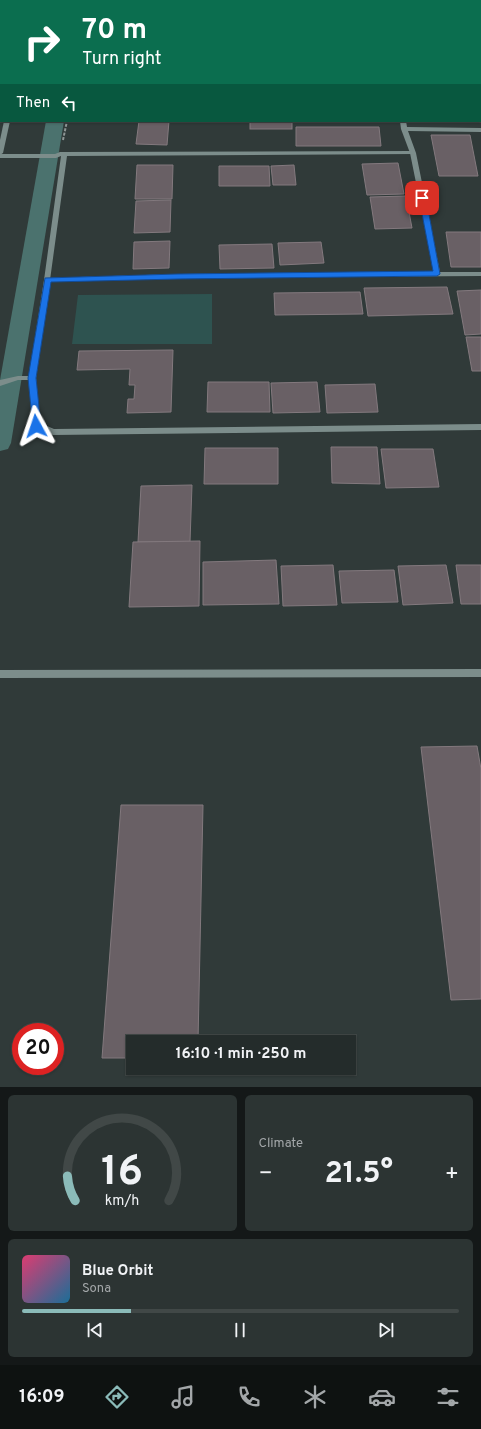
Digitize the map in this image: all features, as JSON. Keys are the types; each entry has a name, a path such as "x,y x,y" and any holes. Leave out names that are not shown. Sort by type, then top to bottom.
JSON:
{"street":[{"path":"7,122 0,155 414,154"},
{"path":"402,122 414,154 437,274"},
{"path":"404,129 481,130"},
{"path":"60,155 48,280 32,378 36,426 53,432 481,427"},
{"path":"48,280 178,276 481,274"},
{"path":"0,383 18,378 32,378"},
{"path":"0,674 481,674"}],"path":[{"path":"60,155 67,122"}],"shaded area":[{"path":"212,294 212,344 72,344 78,295"}],"building":[{"path":"139,122 169,122 167,145 136,144"},
{"path":"250,122 292,122 292,129 250,129"},
{"path":"296,127 379,127 381,146 296,146"},
{"path":"431,135 470,135 478,176 439,176"},
{"path":"398,163 404,194 367,195 362,164"},
{"path":"137,165 173,165 172,199 135,199"},
{"path":"294,165 296,185 273,185 271,166"},
{"path":"219,166 269,166 270,186 219,186"},
{"path":"406,196 412,228 375,229 370,197"},
{"path":"171,200 170,232 134,233 136,201"},
{"path":"446,232 481,232 481,267 451,267"},
{"path":"170,241 169,268 133,269 134,242"},
{"path":"321,242 324,263 280,265 278,243"},
{"path":"272,244 274,268 220,269 219,245"},
{"path":"447,287 453,314 368,316 364,288"},
{"path":"481,290 481,334 465,335 457,291"},
{"path":"360,292 363,314 275,315 274,293"},
{"path":"466,337 481,337 481,371 472,371"},
{"path":"173,350 171,412 127,413 128,399 134,399 135,385 129,385 130,369 77,370 79,351"},
{"path":"208,382 269,382 270,412 207,412"},
{"path":"317,382 320,412 273,413 271,383"},
{"path":"375,384 378,412 327,413 325,385"},
{"path":"331,447 377,447 380,484 332,483"},
{"path":"205,448 278,448 278,484 204,484"},
{"path":"381,449 433,449 439,487 386,488"},
{"path":"192,485 190,542 138,542 141,486"},
{"path":"200,541 199,606 129,607 133,542"},
{"path":"276,560 279,604 203,605 203,562"},
{"path":"333,565 337,605 283,606 281,566"},
{"path":"446,565 453,603 403,605 398,566"},
{"path":"456,565 481,565 481,604 461,604"},
{"path":"394,570 398,602 342,603 339,571"},
{"path":"477,746 481,769 481,999 451,1000 421,747"},
{"path":"121,805 203,805 198,1035 126,1035 126,1058 102,1058"}],"waterway":[{"path":"0,443 55,122"}],"route":[{"path":"36,426 32,378 48,280 178,276 437,274 422,198"}]}
